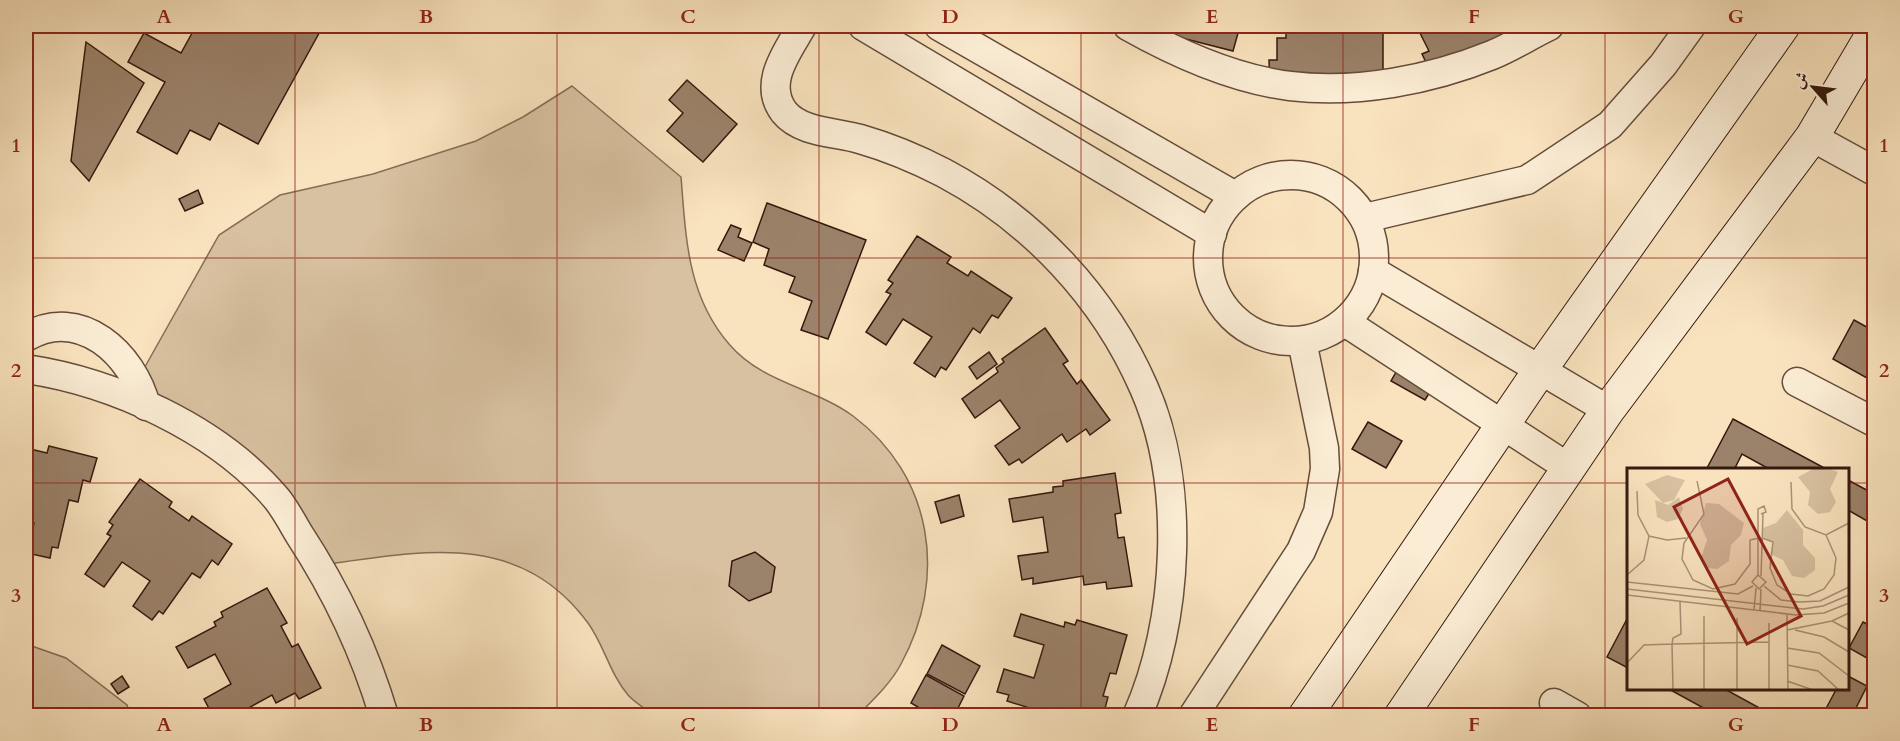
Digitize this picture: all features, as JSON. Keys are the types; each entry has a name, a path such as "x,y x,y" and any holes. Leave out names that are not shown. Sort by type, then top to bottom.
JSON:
{"street":[{"path":"802,26 776,75 775,89 784,113 804,126 859,139 933,168 982,195 1017,221 1078,281 1104,315 1140,380 1159,435 1168,481 1172,527 1172,574 1166,617 1156,660 1137,716"},
{"path":"863,26 1212,234"},
{"path":"939,26 1235,196"},
{"path":"1128,26 1199,60 1243,75 1290,86 1359,87 1427,76 1493,55 1549,26"},
{"path":"1365,218 1527,180 1611,125 1663,65 1691,26"},
{"path":"1305,716 1540,370 1783,26"},
{"path":"1401,716 1608,410 1812,137 1875,32"},
{"path":"1812,137 1875,171"},
{"path":"1280,175 1305,176 1329,184 1349,198 1365,218 1371,235 1373,272 1368,290 1358,307 1345,322 1318,338 1278,341 1256,334 1236,321 1220,303 1211,281 1209,265 1212,234 1221,214 1235,196 1256,182 1280,175"},
{"path":"1373,272 1608,410"},
{"path":"1345,322 1569,468"},
{"path":"26,337 48,328 79,331 95,336 110,345 134,372 146,405"},
{"path":"1193,716 1301,551 1318,512 1324,480 1324,448 1302,341"},
{"path":"26,369 80,380 146,405 203,437 242,466 277,499 338,602 384,716"},
{"path":"1797,382 1875,422"}],"shaded area":[{"path":"572,86 681,177 687,244 697,286 704,306 729,344 757,368 838,406 853,416 880,440 901,468 916,498 925,530 928,564 925,597 916,631 897,671 858,715 653,715 631,698 622,687 588,623 562,594 533,573 502,561 470,554 401,555 329,564 137,381 219,235 280,195 373,174 476,141 523,117"},
{"path":"26,644 66,658 127,705 130,715 26,715"}],"building":[{"path":"196,26 323,26 258,144 219,123 210,140 190,130 177,154 137,132 165,82 128,62 144,33 181,53"},
{"path":"1135,26 1240,26 1233,51"},
{"path":"1286,26 1378,26 1378,31 1383,31 1383,84 1270,85 1269,60 1277,60 1277,38 1286,38"},
{"path":"1427,26 1535,26 1433,77 1422,54 1429,51 1419,31"},
{"path":"86,42 144,83 89,181 71,161"},
{"path":"687,80 737,124 703,162 667,131 683,113 669,100"},
{"path":"198,190 203,203 185,211 179,199"},
{"path":"767,203 866,240 828,339 801,330 812,301 789,292 795,277 764,265 769,249 753,242"},
{"path":"731,225 741,229 738,237 752,243 744,261 718,250"},
{"path":"917,236 951,257 947,263 968,276 971,271 1012,298 998,318 992,315 980,333 973,328 946,370 941,367 935,377 914,363 932,337 903,319 886,345 866,332 891,294 886,292 893,283 888,280"},
{"path":"1854,320 1874,331 1874,382 1833,359"},
{"path":"1045,328 1068,361 1063,364 1077,384 1081,380 1110,420 1090,435 1086,429 1067,442 1062,434 1022,463 1019,459 1009,465 995,446 1020,428 1000,400 975,418 962,399 998,372 996,368 1004,362 1002,359"},
{"path":"989,352 997,364 977,379 969,367"},
{"path":"1407,353 1442,372 1425,400 1391,381"},
{"path":"1733,419 1824,468 1767,468 1742,454 1735,468 1707,468"},
{"path":"1368,422 1402,441 1386,468 1352,449"},
{"path":"49,446 97,458 90,482 83,480 78,502 69,500 58,548 52,547 50,558 27,553 34,523 26,521 26,448 47,453"},
{"path":"1115,473 1121,513 1115,514 1118,538 1124,537 1132,586 1107,589 1106,582 1084,585 1083,576 1033,584 1033,578 1022,580 1018,556 1048,552 1043,517 1013,522 1009,499 1053,492 1053,487 1063,486 1063,481"},
{"path":"140,479 172,502 169,507 189,521 192,516 232,544 218,565 212,560 200,578 192,573 163,614 159,611 152,620 133,606 150,581 122,562 104,587 85,574 111,536 107,534 113,525 109,522"},
{"path":"1849,481 1874,494 1874,525 1849,511"},
{"path":"959,495 964,516 941,523 935,502"},
{"path":"755,552 775,567 771,592 749,601 729,586 732,561"},
{"path":"267,588 287,623 281,626 292,647 298,644 321,688 299,699 295,693 276,703 272,695 234,716 213,716 204,699 231,684 215,654 188,668 176,647 216,626 214,622 223,617 221,612"},
{"path":"1021,614 1064,627 1065,622 1075,625 1077,620 1127,635 1116,674 1110,673 1103,696 1108,697 1103,716 1055,716 1007,701 1009,695 997,692 1004,669 1034,678 1044,645 1014,636"},
{"path":"1627,619 1627,667 1607,657"},
{"path":"1863,622 1874,628 1874,662 1849,648"},
{"path":"942,645 980,666 965,694 927,674"},
{"path":"926,675 964,696 954,716 933,716 911,703"},
{"path":"122,676 129,687 118,694 111,684"},
{"path":"1849,677 1867,686 1852,716 1822,716 1836,690 1849,690"},
{"path":"1671,690 1727,690 1774,716 1718,716"}]}
